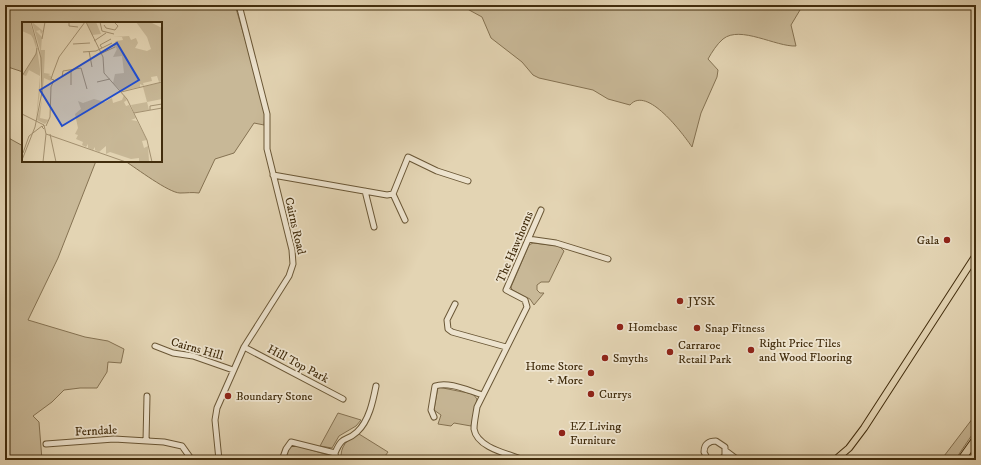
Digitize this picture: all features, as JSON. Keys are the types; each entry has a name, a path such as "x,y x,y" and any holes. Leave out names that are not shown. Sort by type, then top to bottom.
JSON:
{"highway":[{"path":"962,460 976,439"}],"main road":[{"path":"835,460 849,448 864,428 976,255"}],"street":[{"name":"Cairns Road","path":"219,460 215,420 217,408 244,347 289,276 293,264 292,250 272,175 267,149 267,114 239,5"},
{"path":"405,220 393,194 408,157 437,171 468,181"},
{"path":"272,175 387,195 393,194"},
{"path":"365,191 374,227"},
{"name":"The Hawthorns","path":"524,460 490,447 480,441 474,430 477,407 527,307 525,300 506,290 541,210"},
{"path":"528,239 556,243 608,259"},
{"path":"455,304 447,320 448,329 452,332 506,347"},
{"name":"Cairns Hill","path":"155,346 173,353 193,356 233,370"},
{"name":"Hill Top Park","path":"244,347 343,399"},
{"path":"434,417 431,410 435,386 440,384 450,385 483,395"},
{"path":"336,460 335,453 339,443 345,438 356,433 363,424 373,399 376,386"},
{"path":"146,441 147,396"},
{"name":"Ferndale","path":"46,444 106,439 146,441 179,445 192,460"},
{"path":"708,460 704,449 711,441 722,443 726,451 738,460"},
{"path":"282,460 290,442 335,453"},
{"path":"721,460 726,451"}],"shaded area":[{"path":"5,5 235,5 257,80 265,115 264,125 254,123 234,153 215,159 199,193 175,192 152,180 126,162 162,162 162,22 22,22 22,72 5,66"},
{"path":"460,5 803,5 791,25 796,46 739,34 730,35 723,39 717,46 708,59 718,70 717,77 701,113 692,147 681,132 664,114 655,106 646,101 637,101 630,105 608,99 593,90 539,78 533,75 522,62 491,38 482,17"},
{"path":"5,136 22,145 22,162 96,162 58,258 28,320 85,337 108,341 124,349 121,363 108,362 107,372 97,388 64,390 52,402 33,416 39,422 42,460 5,460"},
{"path":"533,243 559,246 564,251 549,282 541,282 537,285 537,290 540,293 544,293 534,305 530,299 512,290 511,287 529,245"},
{"path":"438,387 473,394 477,399 471,426 454,423 451,426 438,424 441,415 434,410"},
{"path":"338,413 361,420 356,426 339,436 332,448 320,446"},
{"path":"976,414 976,429 955,460 941,460"},
{"path":"359,434 388,452 382,460 341,460 343,447 345,444 351,438"},
{"path":"294,445 332,456 334,460 285,460 288,449"}],"place":[{"name":"Gala","path":"947,240"},
{"name":"JYSK","path":"680,301"},
{"name":"Homebase","path":"620,327"},
{"name":"Snap Fitness","path":"697,328"},
{"name":"Right Price Tiles and Wood Flooring","path":"751,350"},
{"name":"Carraroe Retail Park","path":"670,352"},
{"name":"Smyths","path":"605,358"},
{"name":"Home Store + More","path":"591,373"},
{"name":"Currys","path":"591,394"},
{"name":"Boundary Stone","path":"228,396"},
{"name":"EZ Living Furniture","path":"562,433"}]}
